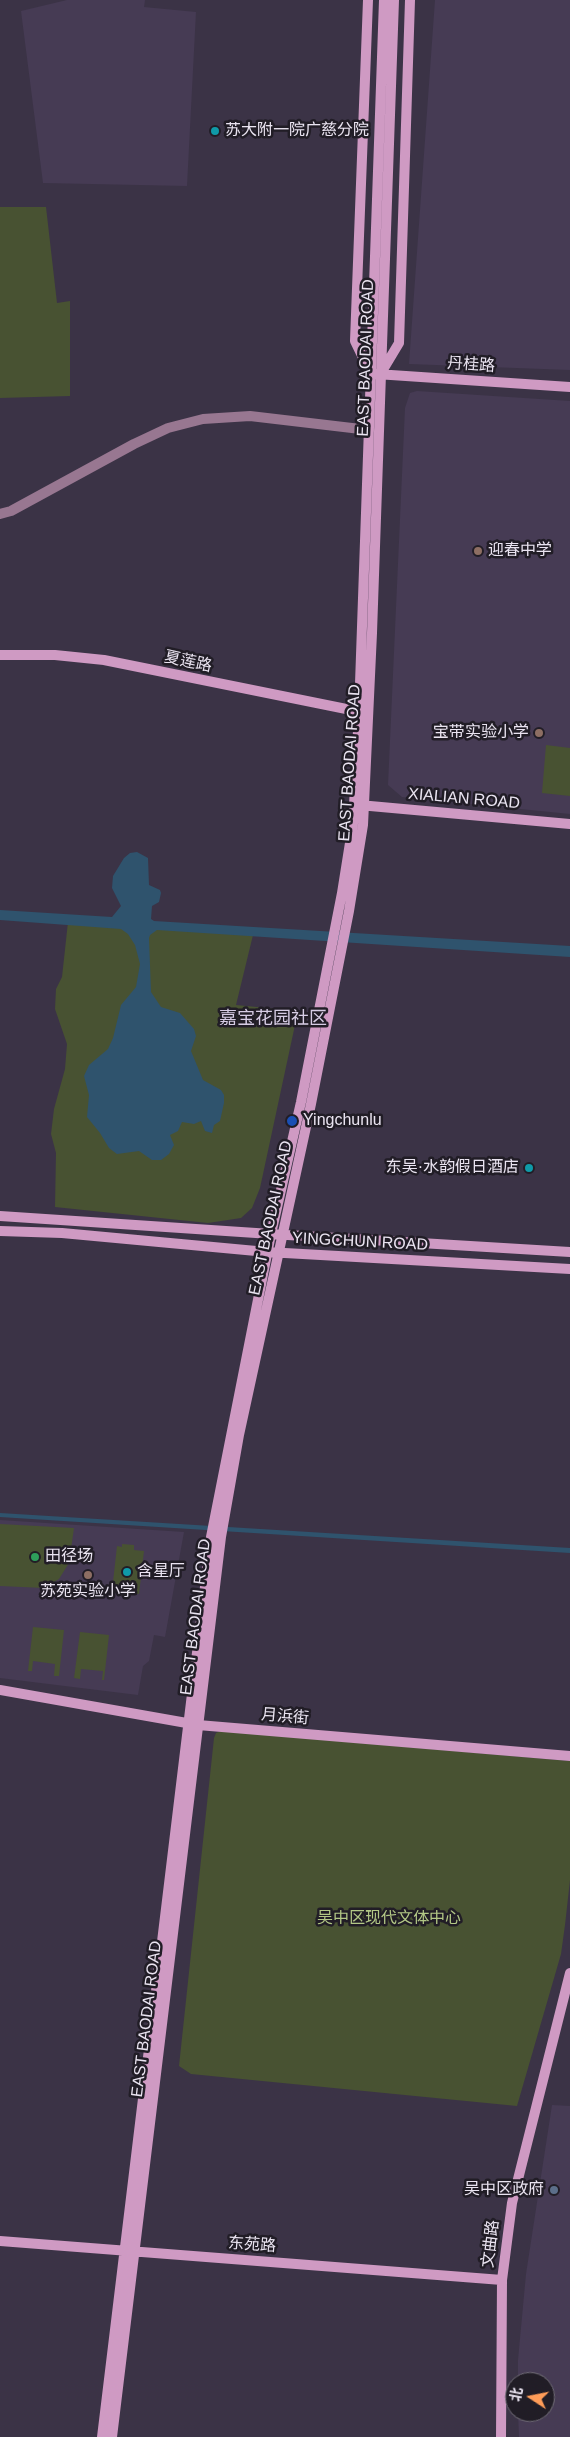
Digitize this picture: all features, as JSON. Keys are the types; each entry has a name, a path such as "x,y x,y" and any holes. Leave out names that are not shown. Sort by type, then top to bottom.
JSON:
{"main road":[{"path":"368,0 355,341 376,374 399,343 410,0"},
{"name":"EAST BAODAI ROAD","path":"102,2437 128,2250 218,1523 267,1252 276,1235 311,1104 360,805 386,73 384,0"},
{"name":"EAST BAODAI ROAD","path":"386,73 394,0"},
{"name":"EAST BAODAI ROAD","path":"364,713 368,430 376,374"},
{"name":"丹桂路","path":"376,374 570,387"},
{"name":"夏莲路","path":"0,655 63,655 104,660 364,713"},
{"name":"XIALIAN ROAD","path":"360,805 570,824"},
{"name":"YINGCHUN ROAD","path":"0,1216 276,1235 570,1252"},
{"name":"YINGCHUN ROAD","path":"0,1231 62,1233 278,1253 570,1269"},
{"name":"EAST BAODAI ROAD","path":"218,1523 278,1253 276,1235"},
{"name":"月浜街","path":"0,1690 193,1724 570,1756"},
{"name":"文曲路","path":"501,2437 502,2280 512,2203 570,1973"},
{"name":"东苑路","path":"0,2241 502,2280"},
{"name":"EAST BAODAI ROAD","path":"112,2437 128,2250"}],"street":[{"path":"0,514 11,511 134,444 168,428 203,419 250,416 368,430"}],"shaded area":[{"path":"67,0 145,0 144,7 196,12 187,186 43,183 21,11"},
{"path":"435,0 570,0 570,370 409,364"},
{"path":"417,391 570,401 570,814 402,797 388,785 405,408 410,393"},
{"name":"苏苑实验小学","path":"0,1520 184,1532 165,1637 154,1635 149,1661 143,1666 138,1695 0,1678"},
{"name":"吴中区政府","path":"552,2105 570,2106 570,2437 519,2437 518,2422 555,2422 555,2372 518,2372 526,2274"}],"green space":[{"path":"0,207 46,207 57,303 70,301 70,396 0,398"},
{"path":"546,745 570,748 570,796 542,793"},
{"path":"68,922 253,935 236,1005 298,1011 260,1188 252,1208 241,1218 208,1223 55,1207 56,1153 51,1134 54,1109 65,1069 67,1044 55,1009 56,989 62,977"},
{"name":"田径场","path":"0,1524 74,1528 69,1563 59,1579 44,1588 0,1586"},
{"name":"含星厅","path":"122,1544 134,1545 134,1550 144,1551 139,1594 112,1591 117,1546 122,1547"},
{"path":"33,1627 64,1630 59,1676 54,1676 55,1664 33,1661 32,1671 28,1671"},
{"path":"80,1632 109,1635 104,1680 102,1680 103,1671 81,1669 80,1679 74,1678"},
{"name":"吴中区现代文体中心","path":"221,1731 570,1761 570,1880 561,1954 517,2106 191,2074 179,2066 214,1738 216,1733"}],"water":[{"path":"137,852 148,858 149,885 160,890 161,893 159,902 152,906 151,919 154,921 570,946 570,957 157,930 149,938 151,992 161,1007 180,1013 194,1029 196,1036 191,1051 203,1080 221,1090 224,1095 224,1103 220,1121 214,1125 212,1133 205,1131 201,1121 194,1124 182,1122 178,1131 170,1135 174,1145 169,1154 161,1160 152,1160 139,1151 117,1154 109,1148 87,1117 89,1095 84,1076 89,1065 108,1049 113,1038 121,1005 136,987 140,964 135,945 128,934 121,929 0,920 0,910 112,917 121,906 112,888 113,876 124,858 130,853"},
{"path":"0,1513 570,1548 570,1553 0,1517"}],"place":[{"name":"苏大附一院广慈分院","path":"215,131"},
{"name":"迎春中学","path":"478,551"},
{"name":"宝带实验小学","path":"539,733"},
{"name":"Yingchunlu","path":"292,1121"},
{"name":"东吴·水韵假日酒店","path":"529,1168"},
{"name":"田径场","path":"35,1557"},
{"name":"含星厅","path":"127,1572"},
{"name":"苏苑实验小学","path":"88,1575"},
{"name":"吴中区政府","path":"554,2190"}],"district":[{"name":"嘉宝花园社区","path":"273,1019"}]}
